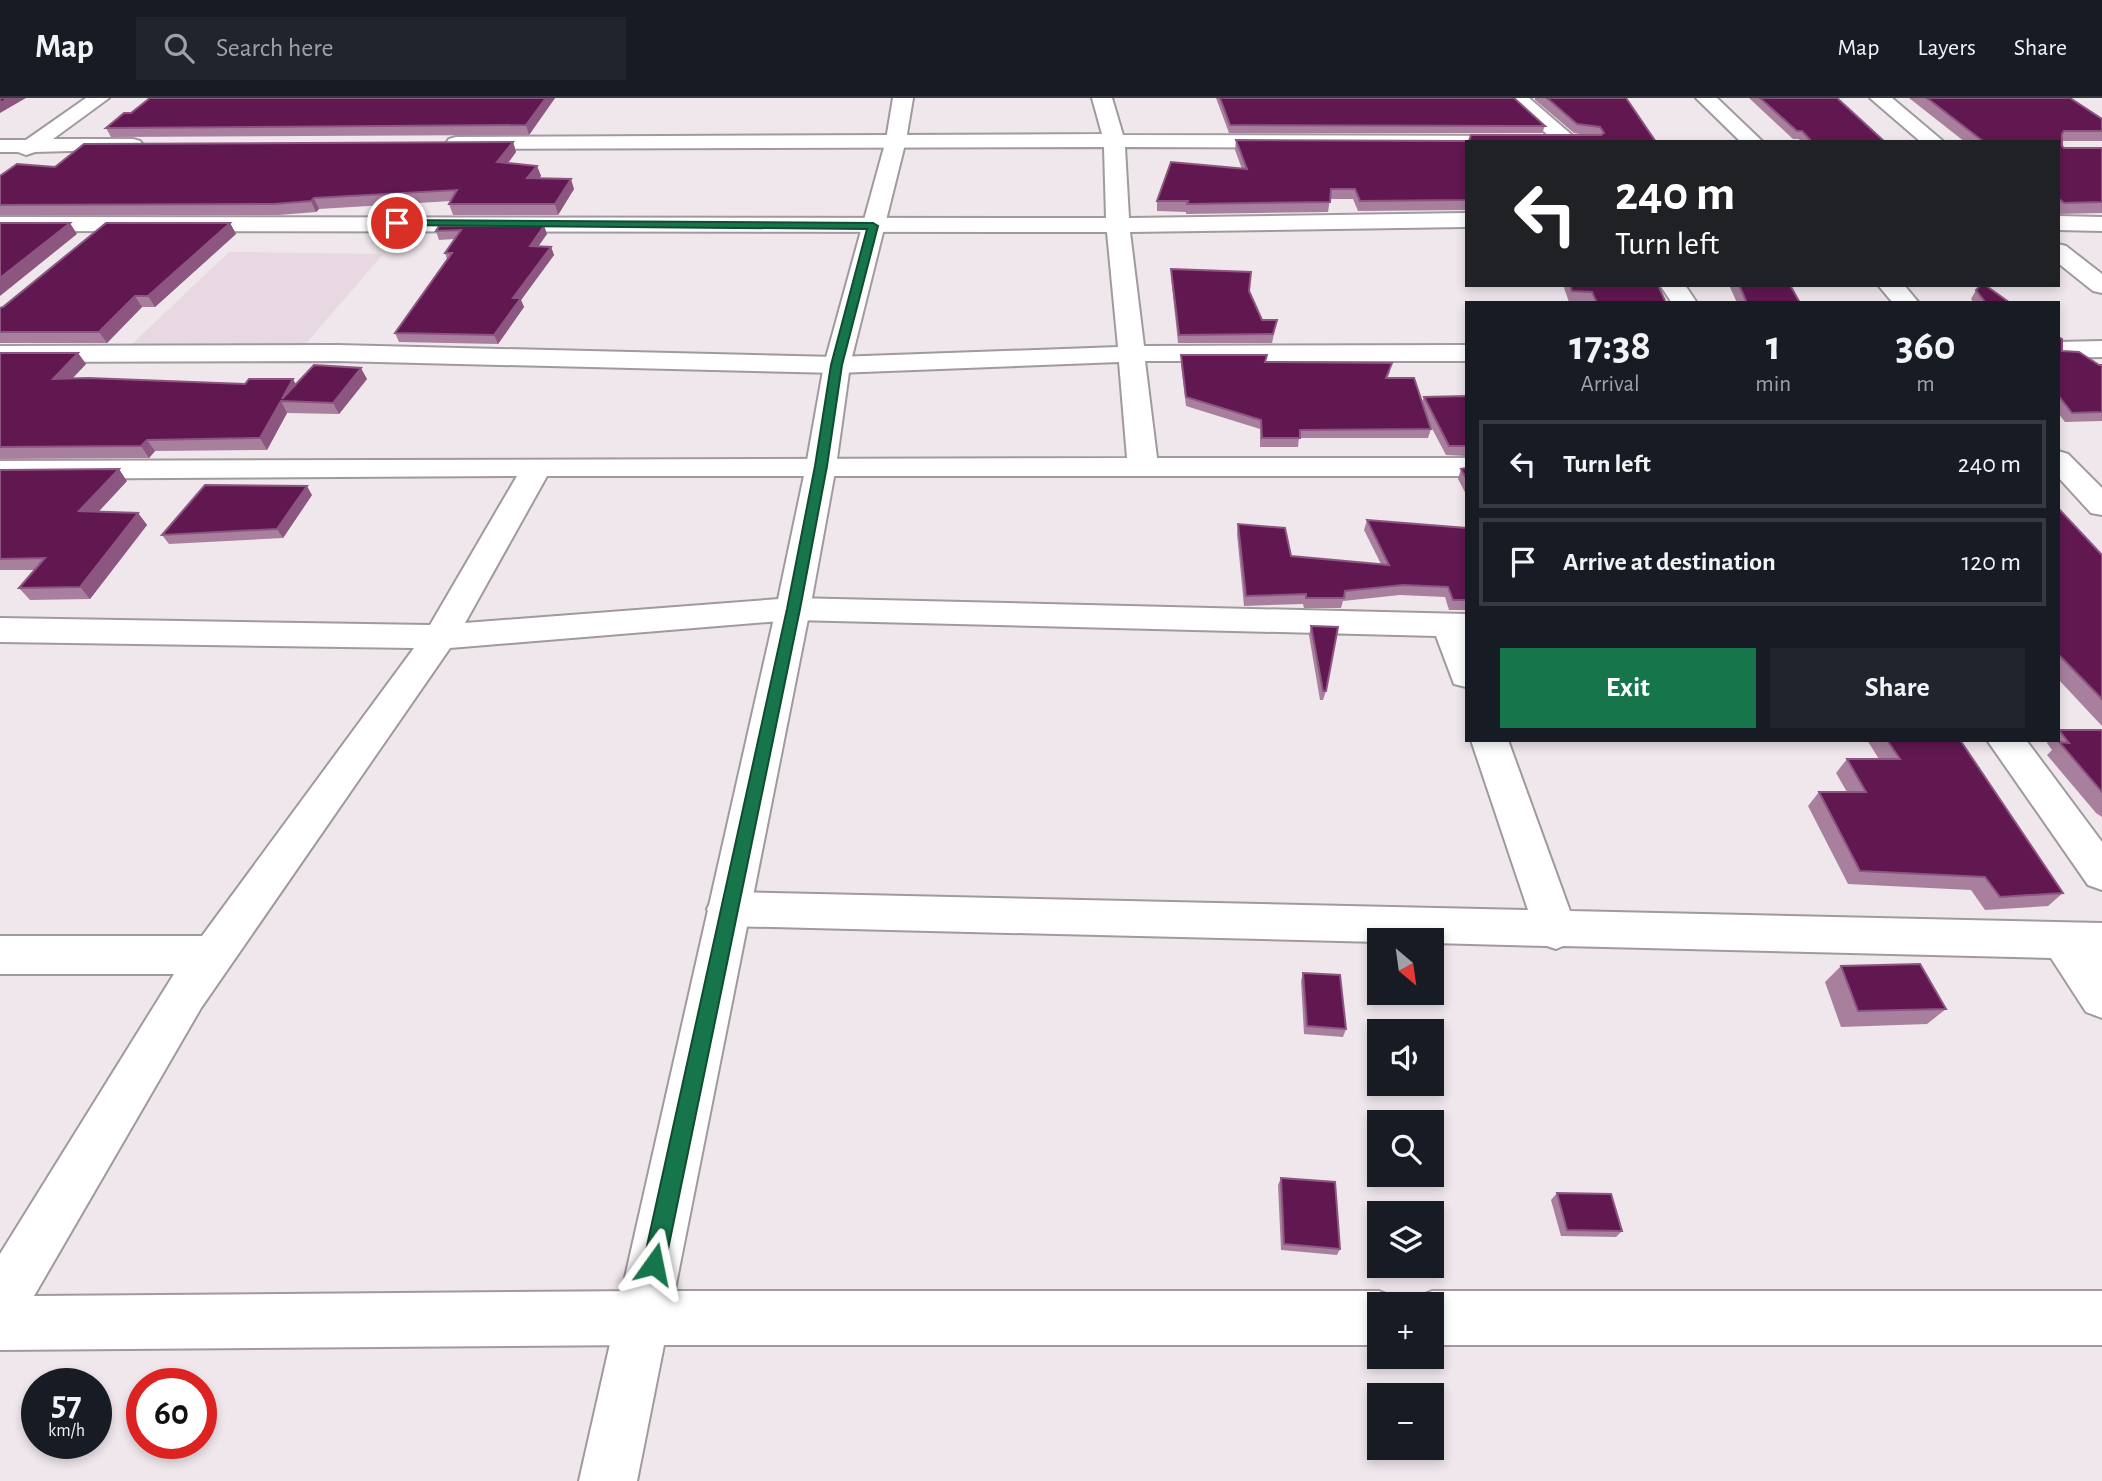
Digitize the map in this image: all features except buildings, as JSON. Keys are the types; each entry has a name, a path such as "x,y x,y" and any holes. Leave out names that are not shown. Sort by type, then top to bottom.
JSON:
{"street":[{"path":"0,167 99,98"},
{"path":"608,1481 727,909 793,609 821,466 837,365 896,140 904,98"},
{"path":"1101,98 1114,140 1118,225 1143,467"},
{"path":"1518,98 1567,140"},
{"path":"1706,98 1751,140"},
{"path":"1880,98 1932,140"},
{"path":"435,143 1465,141"},
{"path":"0,146 156,145"},
{"path":"0,224 873,226 1465,220"},
{"path":"2060,223 2102,224"},
{"path":"75,250 107,224"},
{"path":"2060,253 2102,286"},
{"path":"1893,287 1905,301"},
{"path":"2060,350 2102,349"},
{"path":"0,354 337,353 837,365 1132,354 1465,354"},
{"path":"2060,465 2102,467"},
{"path":"2060,465 2102,506"},
{"path":"0,470 821,466 1465,467"},
{"path":"0,1303 186,994 440,638 537,468"},
{"path":"0,630 440,638 793,609 1458,625 1465,670"},
{"path":"1490,742 1556,931"},
{"path":"2007,742 2102,873"},
{"path":"727,909 1556,931 2082,941 2102,998"},
{"path":"0,955 213,955"},
{"path":"0,1323 642,1318 1367,1318"},
{"path":"1444,1318 2102,1318"}],"shaded area":[{"path":"229,252 383,254 303,347 131,345"}],"route":[{"path":"397,223 873,226 837,365 821,466 793,609 727,909 654,1264"}]}
